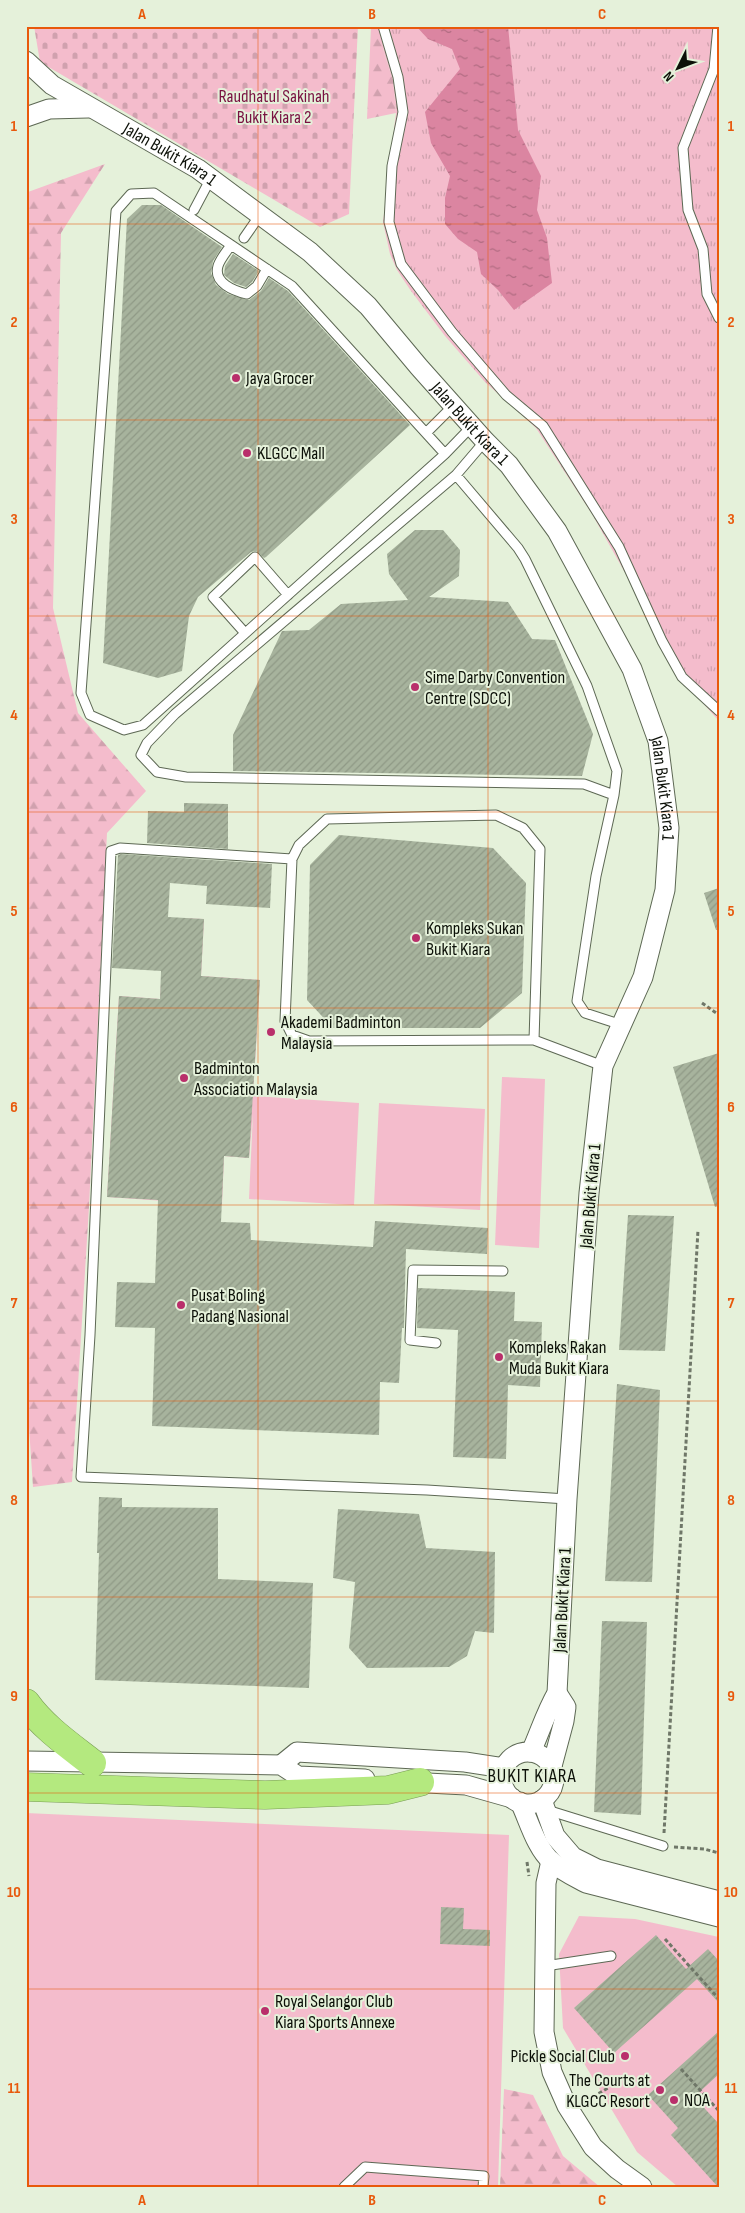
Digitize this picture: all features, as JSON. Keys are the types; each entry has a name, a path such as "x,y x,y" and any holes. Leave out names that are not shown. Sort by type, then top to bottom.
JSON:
{"highway":[{"path":"26,1703 33,1714 92,1763"},
{"path":"26,1787 265,1795 388,1790 420,1782"}],"street":[{"name":"Jalan Bukit Kiara 1","path":"26,61 52,85 211,178 310,252 368,306 485,441 509,465 562,540 632,669 658,742 669,828 665,890 643,976 603,1066 589,1193 567,1499 557,1693 547,1709 545,1721 531,1752"},
{"path":"26,117 49,109 89,108"},
{"name":"Jalan Bukit Kiara 1","path":"552,1766 566,1707 557,1693"},
{"path":"281,1765 297,1752 465,1762 504,1768"},
{"path":"719,1902 597,1869 573,1857 555,1836 544,1805 552,1789 554,1774 552,1766 540,1754 531,1752 515,1755 504,1768 503,1784 516,1800 540,1845 551,1861 586,1883 719,1916"},
{"path":"26,1761 281,1765 298,1776 466,1785 516,1800 544,1805"},
{"path":"551,1861 546,1883 544,2032 552,2072 567,2106 593,2147 617,2169 642,2187"}],"lane":[{"path":"383,26 398,77 402,112 392,166 389,222 401,264 452,332 506,395 543,426 618,547 662,641 682,677 719,711"},
{"path":"718,26 714,69 683,148 688,210 703,249 707,294 719,318"},
{"path":"194,210 211,178"},
{"path":"445,454 427,432 292,286 154,193 131,194 116,211 80,693 90,715 124,730 143,725 445,454 472,426"},
{"path":"244,238 260,215"},
{"path":"231,245 217,267 218,277 230,290 247,294 257,286 267,269"},
{"path":"427,432 454,406"},
{"path":"485,441 456,475 175,714 147,743 141,755 157,772 186,777 584,784 614,795"},
{"path":"456,475 518,548 588,686 617,771 614,795 596,876 577,1001 585,1013 622,1025"},
{"path":"245,633 213,597 255,557 288,595"},
{"path":"534,1040 540,849 523,828 496,815 327,819 300,845 292,859 285,1021 292,1035 309,1041 534,1040 603,1066"},
{"path":"292,859 120,848 111,851 90,1335 81,1477 428,1490 567,1499"},
{"path":"436,1343 410,1340 413,1270 503,1271"},
{"path":"544,1805 663,1846"},
{"path":"545,1966 611,1956"},
{"path":"344,2187 365,2167 484,2176 482,2187"}],"path":[{"path":"702,1003 719,1015"},
{"path":"698,1230 663,1846 704,1849 719,1853"},
{"path":"527,1858 530,1884"},
{"path":"665,1939 719,1999"},
{"path":"681,2069 719,2111"},
{"path":"594,2098 608,2088"}],"green space":[{"name":"Raudhatul Sakinah Bukit Kiara 2","path":"34,26 358,26 349,214 320,227 40,62"},
{"path":"371,26 380,26 384,53 393,80 396,113 367,119"},
{"path":"380,26 719,26 719,721 691,690 592,514 536,428 485,382 445,336 397,270 390,254 383,222 396,113 393,80 384,53"},
{"path":"105,164 61,233 53,608 78,713 146,791 107,833 89,1207 72,1482 33,1487 26,1383 28,192"},
{"name":"Badminton Association Malaysia","path":"176,918 204,919 201,976 260,980 253,1096 359,1103 354,1205 249,1199 253,1113 249,1158 224,1156 222,1205 107,1197 119,996 160,999 163,952"},
{"path":"502,1077 545,1079 539,1248 495,1245"},
{"path":"379,1103 485,1109 480,1210 374,1204"},
{"name":"Royal Selangor Club Kiara Sports Annexe","path":"26,1813 509,1835 498,2187 26,2187"},
{"name":"The Courts at KLGCC Resort","path":"579,1916 635,1919 719,1937 719,2187 678,2187 637,2152 563,2028 559,1954"},
{"path":"504,2089 533,2095 563,2156 600,2187 500,2187"}],"water":[{"path":"416,26 508,26 518,130 541,176 537,210 547,238 552,283 514,310 498,290 481,274 477,252 458,239 445,224 445,198 450,176 431,143 425,112 460,69 452,49 428,39"}],"building":[{"name":"KLGCC Mall","path":"142,205 161,205 222,247 213,261 211,273 216,285 228,294 249,300 261,291 269,278 288,291 410,425 266,557 264,558 256,551 251,552 198,597 189,616 182,671 158,678 103,663 127,219"},
{"path":"233,254 259,271 252,282 246,287 234,283 224,275 225,266"},
{"name":"Sime Darby Convention Centre (SDCC)","path":"415,530 443,530 460,550 459,576 429,597 508,602 532,639 555,640 593,734 582,776 233,771 233,735 282,631 309,630 341,604 408,600 389,574 387,554"},
{"path":"184,803 228,804 228,849 147,843 148,811 184,812"},
{"name":"Kompleks Sukan Bukit Kiara","path":"339,835 493,848 526,883 522,993 480,1028 333,1028 307,1000 310,865"},
{"path":"118,855 272,864 270,908 206,904 207,886 170,883 168,917 204,919 201,976 260,980 249,1158 224,1156 221,1222 250,1223 251,1240 373,1247 375,1221 488,1228 487,1254 406,1249 404,1328 402,1328 399,1383 380,1382 379,1435 152,1426 155,1328 115,1327 117,1282 155,1283 158,1200 107,1197 119,996 160,999 161,971 112,968"},
{"path":"719,888 719,930 716,930 704,893"},
{"path":"719,1053 719,1206 715,1207 673,1067"},
{"path":"628,1215 674,1216 665,1351 619,1350"},
{"name":"Kompleks Rakan Muda Bukit Kiara","path":"418,1288 515,1292 514,1321 542,1322 540,1387 508,1385 506,1459 453,1457 458,1330 417,1328"},
{"path":"617,1384 660,1390 652,1582 605,1581"},
{"path":"99,1497 122,1498 122,1507 218,1508 218,1579 313,1583 309,1688 95,1680"},
{"path":"338,1509 419,1514 426,1548 495,1552 494,1633 475,1631 467,1656 449,1667 367,1668 349,1648 355,1582 333,1578"},
{"path":"602,1621 647,1622 641,1815 594,1812"},
{"path":"441,1907 464,1908 463,1929 490,1930 490,1946 440,1944"},
{"path":"656,1935 686,1969 708,1949 719,1961 719,2003 697,1979 614,2053 574,2008"},
{"path":"719,2031 719,2074 694,2097 719,2124 718,2187 671,2135 678,2128 648,2095"}],"place":[{"name":"Jaya Grocer","path":"236,378"},
{"name":"KLGCC Mall","path":"247,453"},
{"name":"Sime Darby Convention Centre (SDCC)","path":"415,687"},
{"name":"Kompleks Sukan Bukit Kiara","path":"416,938"},
{"name":"Akademi Badminton Malaysia","path":"271,1032"},
{"name":"Badminton Association Malaysia","path":"184,1078"},
{"name":"Pusat Boling Padang Nasional","path":"181,1305"},
{"name":"Kompleks Rakan Muda Bukit Kiara","path":"499,1357"},
{"name":"Royal Selangor Club Kiara Sports Annexe","path":"265,2011"},
{"name":"Pickle Social Club","path":"625,2056"},
{"name":"The Courts at KLGCC Resort","path":"660,2090"},
{"name":"NOA","path":"674,2100"}],"district":[{"name":"BUKIT KIARA","path":"532,1775"}]}
